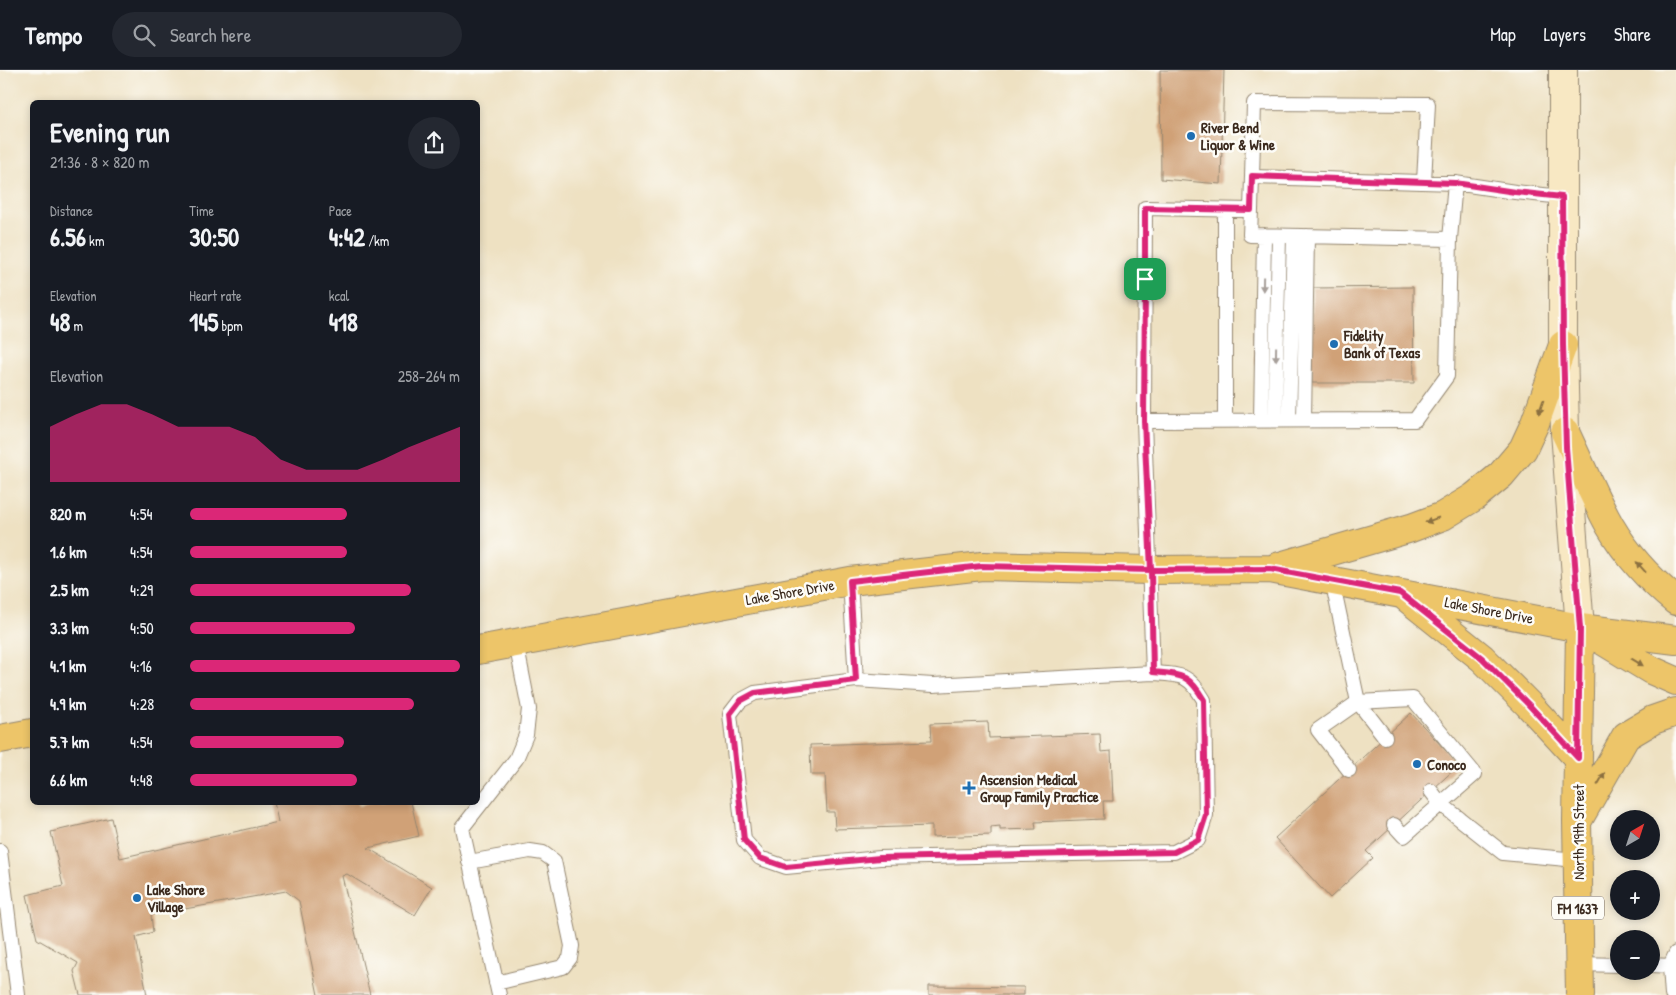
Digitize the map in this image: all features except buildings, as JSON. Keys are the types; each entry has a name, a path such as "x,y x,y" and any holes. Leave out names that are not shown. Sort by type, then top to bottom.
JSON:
{"main road":[{"name":"North 19th Street","path":"1563,70 1562,197 1565,432 1580,628 1577,821 1580,995"},
{"path":"1270,569 1411,528 1443,516 1474,497 1501,475 1523,449 1535,423 1563,345"},
{"path":"1565,432 1610,526 1631,557 1659,587 1676,601"},
{"name":"Lake Shore Drive","path":"480,650 850,581 982,566 1151,570 1270,569 1580,628 1676,640"},
{"path":"1400,593 1482,658 1578,758"},
{"name":"Lake Shore Drive","path":"1580,628 1651,670 1676,681"},
{"path":"1577,821 1626,736 1653,720 1676,712"},
{"path":"0,739 30,733"}],"lane":[{"path":"1424,182 1428,104 1254,103 1250,235 1450,239"},
{"path":"1252,176 1455,183 1562,197"},
{"path":"1144,421 1415,420 1447,376 1450,239 1455,183"},
{"path":"1153,672 1151,570 1144,421 1145,208 1251,210"},
{"path":"1225,210 1225,420"},
{"path":"1264,236 1268,420"},
{"path":"1268,420 1279,236"},
{"path":"1290,420 1300,236"},
{"path":"1300,236 1304,420"},
{"path":"1332,580 1358,702 1385,737"},
{"path":"850,581 856,680"},
{"path":"469,862 530,851 543,853 554,861 572,946 570,958 563,967 498,989 469,862 462,828 516,759 526,735 529,709 516,643"},
{"path":"1153,672 1179,674 1196,686 1204,700 1206,815 1198,840 1174,852 880,858 786,867 760,858 744,840 730,714 740,701 755,693 856,680 933,685 1153,672"},
{"path":"1349,770 1318,730 1358,702 1413,699 1475,774 1404,836 1394,825"},
{"path":"1431,791 1441,804 1503,853 1578,860"},
{"path":"0,851 18,995"},
{"path":"1660,963 1673,960 1672,995"},
{"path":"1579,964 1610,965"}],"place":[{"name":"River Bend Liquor & Wine","path":"1191,136"},
{"name":"Fidelity Bank of Texas","path":"1334,344"},
{"name":"Conoco","path":"1417,764"},
{"name":"Ascension Medical Group Family Practice","path":"969,788"},
{"name":"Lake Shore Village","path":"137,898"}],"route":[{"path":"1145,279 1144,421 1151,570 982,566 850,581 856,680 755,693 740,701 730,714 744,840 760,858 786,867 880,858 1174,852 1198,840 1206,815 1204,700 1196,686 1179,674 1153,672 1151,570 1270,569 1400,593 1457,636 1482,658 1578,758 1580,628 1566,447 1562,197 1455,183 1252,176 1251,210 1145,208 1145,279"}]}
